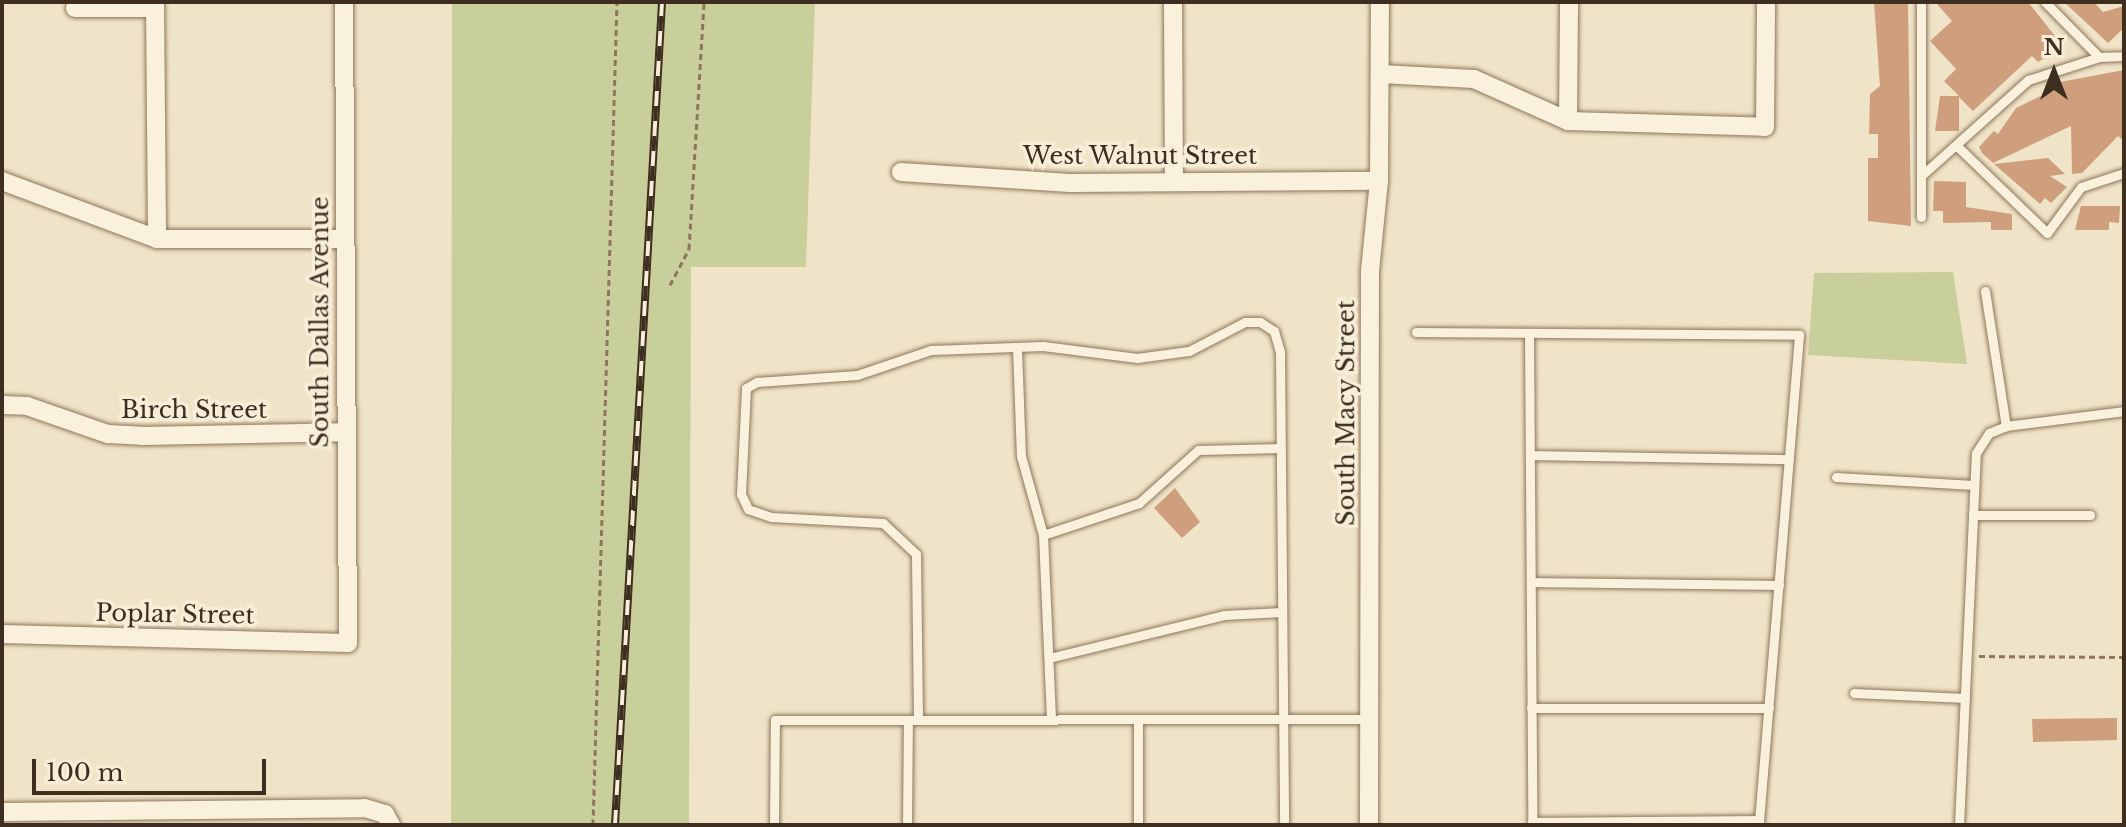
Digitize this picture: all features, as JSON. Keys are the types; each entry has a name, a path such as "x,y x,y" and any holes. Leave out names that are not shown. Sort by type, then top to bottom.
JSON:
{"street":[{"name":"South Dallas Avenue","path":"344,2 343,432 348,643"},
{"path":"1173,2 1174,181"},
{"name":"South Macy Street","path":"1369,825 1370,271 1379,181 1380,2"},
{"path":"1568,121 1569,2"},
{"path":"1381,74 1474,79 1568,121 1765,127 1766,2"},
{"path":"75,8 155,5 157,239"},
{"name":"West Walnut Street","path":"901,172 1070,183 1379,181"},
{"path":"2,181 157,239 343,239"},
{"name":"Birch Street","path":"2,405 27,406 108,434 343,432"},
{"name":"Poplar Street","path":"2,634 348,643"},
{"path":"2,812 132,811 225,818 365,808 388,820"},
{"path":"108,825 132,811"}],"lane":[{"path":"1921,2 1921,217"},
{"path":"2045,2 2099,57"},
{"path":"1921,176 2028,80 2099,57 2124,56"},
{"path":"1957,146 2047,233 2081,187 2124,173"},
{"path":"1985,291 2006,426"},
{"path":"907,825 913,720 916,554 883,523 771,517 748,509 741,494 746,388 857,375 931,350 1017,348 1137,358 1189,351 1245,322 1260,322 1274,331 1280,352 1284,825"},
{"path":"1416,332 1799,335 1759,823 1532,822 1529,333"},
{"path":"1017,348 1021,456 1043,535 1051,719"},
{"path":"1959,825 1974,485 1981,443 2006,426 2124,411"},
{"path":"1043,535 1139,503 1198,450 1281,448"},
{"path":"1530,455 1789,459"},
{"path":"1836,477 1974,485"},
{"path":"1973,515 2090,515"},
{"path":"1531,582 1779,585"},
{"path":"1049,658 1224,615 1282,612"},
{"path":"1854,693 1965,698"},
{"path":"1531,708 1769,708"},
{"path":"1138,719 1138,825"},
{"path":"774,825 775,720 1369,719"}],"path":[{"path":"593,825 617,2"},
{"path":"670,285 689,249 704,2"},
{"path":"1967,655 2124,657"}],"green space":[{"path":"452,2 815,2 806,267 691,267 689,825 451,825"},
{"path":"1953,272 1967,364 1808,355 1814,273"}],"building":[{"path":"1874,2 1908,2 1911,226 1868,221 1868,158 1878,158 1878,134 1869,134 1870,94 1880,86"},
{"path":"1935,2 2028,2 2063,46 2038,62 2032,56 1973,111 1959,97 1959,131 1935,131 1940,96 1959,96 1944,81 1956,69 1930,41 1952,21"},
{"path":"2064,2 2094,2 2103,12 2124,6 2124,28 2108,43"},
{"path":"2124,70 2124,141 2118,136 2082,173 2072,174 2071,126 1993,163 1982,153 1979,147 1994,131 1998,134 2016,108 2051,91 2049,84"},
{"path":"2048,158 2065,174 2050,176 2067,187 2051,203 2045,198 2040,204 1994,164"},
{"path":"1934,181 1966,182 1966,207 2012,214 2012,230 1991,230 1991,222 1943,223 1943,211 1933,211"},
{"path":"2081,206 2120,206 2119,223 2109,222 2109,230 2075,230"},
{"path":"1175,488 1200,522 1182,538 1154,508"},
{"path":"2117,718 2117,740 2033,742 2032,719"}],"railway":[{"path":"615,825 662,2"}]}
